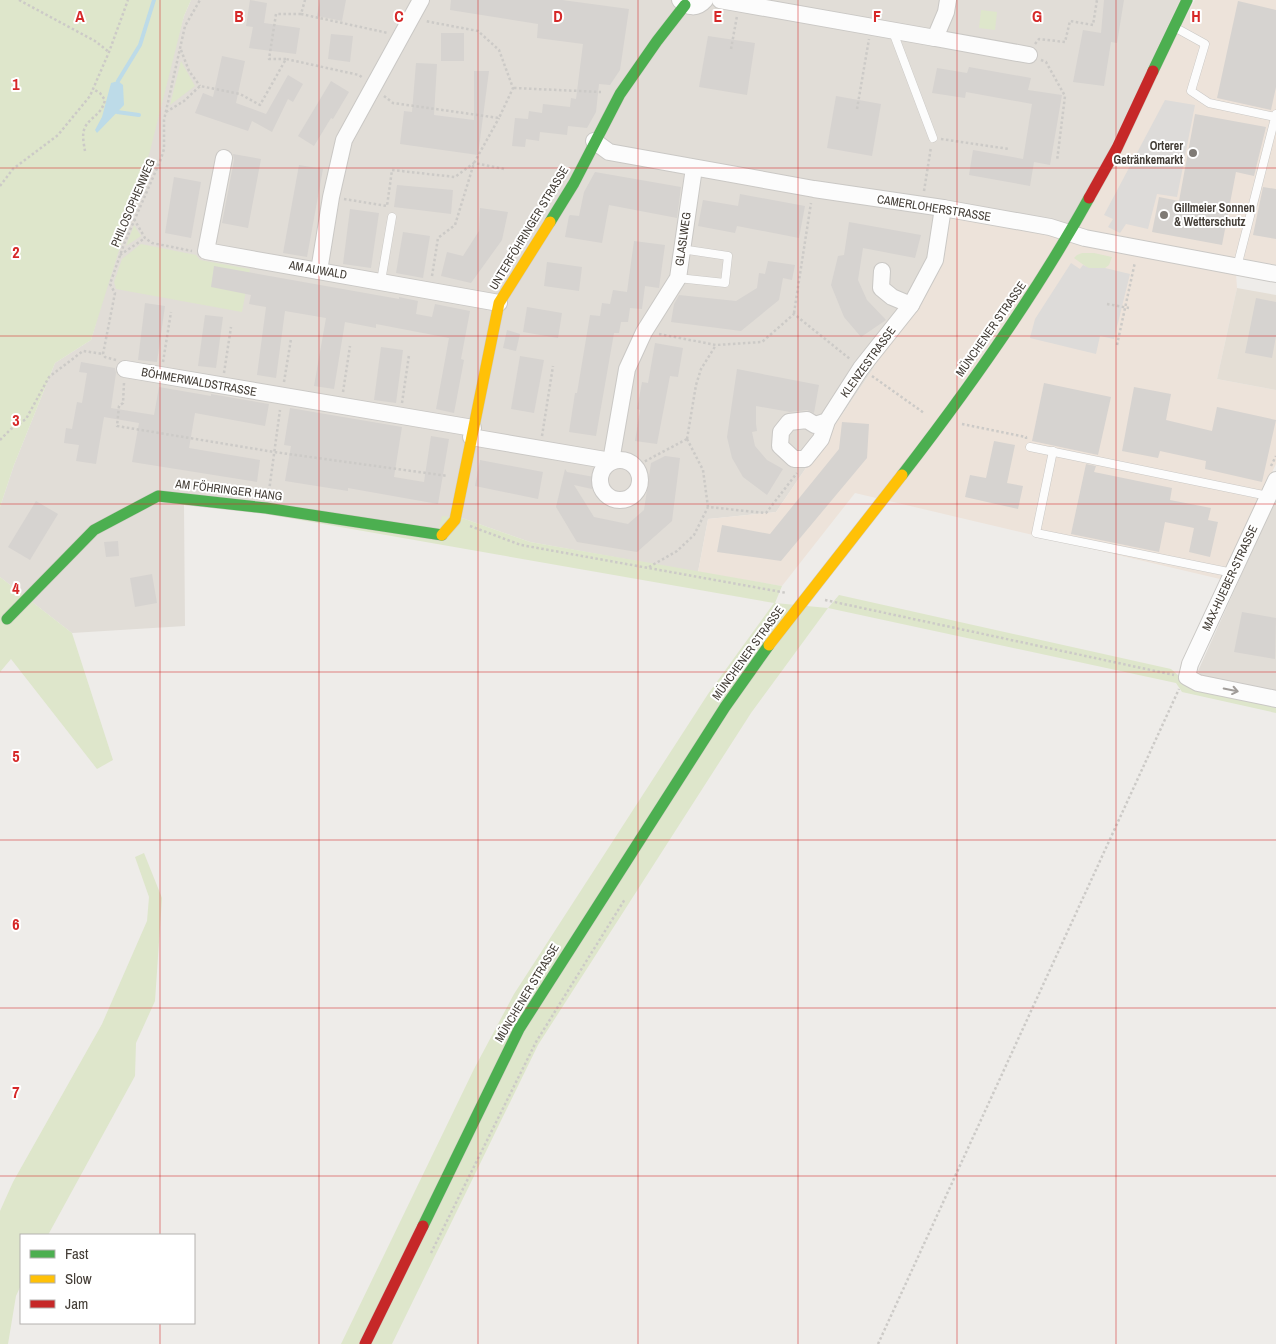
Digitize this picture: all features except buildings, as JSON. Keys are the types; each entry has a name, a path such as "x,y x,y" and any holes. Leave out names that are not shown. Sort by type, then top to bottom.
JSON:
{"main road":[{"name":"MÜNCHENER STRASSE","path":"365,1344 518,1029 725,707 766,648 940,426 1030,298 1070,233 1117,148 1187,0"},
{"name":"UNTERFÖHRINGER STRASSE","path":"455,520 499,303 574,183 594,141 620,94 683,2"},
{"name":"AM FÖHRINGER HANG","path":"7,619 94,530 158,496 266,508 442,535 455,520"}],"street":[{"path":"319,271 331,196 344,140 421,0"},
{"path":"683,2 694,7 705,0"},
{"path":"720,0 1029,55"},
{"path":"935,38 946,12 948,0"},
{"name":"CAMERLOHERSTRASSE","path":"594,141 609,152 814,189 943,208 1050,227 1086,238 1276,274"},
{"path":"206,251 224,158"},
{"name":"GLASLWEG","path":"636,466 640,472 640,486 632,496 620,500 607,495 600,484 602,471 611,461 627,369 644,332 678,278 694,168"},
{"name":"KLENZESTRASSE","path":"806,459 821,439 827,421 861,368 911,304 935,260 943,208"},
{"name":"AM AUWALD","path":"206,251 499,303"},
{"path":"882,271 881,288 892,297 911,304"},
{"name":"BÖHMERWALDSTRASSE","path":"125,369 400,416 472,433"},
{"path":"806,459 794,459 780,446 781,432 789,422 807,420 815,425 827,421"},
{"path":"472,433 611,461 625,460 636,466"},
{"name":"MAX-HUEBER-STRASSE","path":"1187,677 1190,664 1276,480"},
{"path":"1187,677 1198,683 1276,699"}],"lane":[{"path":"1174,27 1205,44 1191,91 1209,103 1276,115 1237,267"},
{"path":"893,32 933,138"},
{"path":"381,281 392,217"},
{"path":"678,278 725,283 728,256 681,249"},
{"path":"1030,447 1268,496"},
{"path":"1052,451 1036,532 1232,573"}],"path":[{"path":"19,0 95,41 109,52"},
{"path":"0,186 13,169 58,134 90,96 128,0"},
{"name":"PHILOSOPHENWEG","path":"103,354 115,293 110,284 134,219 161,159 164,149 164,120 185,26 200,0"},
{"path":"302,14 305,0"},
{"path":"1057,161 1065,96 1046,62 1029,55 1038,39 1065,42 1070,21 1093,25 1097,0"},
{"path":"731,49 739,4"},
{"path":"402,36 302,14 276,14 270,59 286,59 359,74 393,103 499,118"},
{"path":"412,18 478,31 500,50 514,88 474,163 456,225 438,238 430,290"},
{"path":"857,109 870,28"},
{"path":"180,48 190,71 200,86 240,94 260,105 286,59"},
{"path":"166,112 184,101 200,86"},
{"path":"514,88 620,94"},
{"path":"84,151 84,130 89,121 103,110 105,100 100,93 93,89"},
{"path":"921,205 933,138 1009,149"},
{"path":"331,196 387,206 392,170 455,177 474,163 504,169"},
{"path":"644,332 716,345 762,342 794,314 814,189"},
{"path":"134,219 145,238 152,242 191,251 206,251"},
{"path":"120,255 145,238"},
{"path":"1117,345 1135,262"},
{"path":"1107,304 1129,308"},
{"path":"161,376 171,312"},
{"path":"794,314 861,368 924,413"},
{"path":"222,386 231,327"},
{"path":"266,508 291,339"},
{"path":"649,567 677,551 694,535 708,507 703,470 686,439 696,385 701,369 716,345"},
{"path":"341,406 350,346"},
{"path":"0,440 11,429 26,419 49,377 83,350 103,354 105,357 122,361 125,369"},
{"path":"400,416 409,355"},
{"path":"540,448 553,366"},
{"name":"BÖHMERWALDSTRASSE","path":"125,369 123,403 120,406 117,426 274,452 463,478"},
{"path":"960,424 1026,437 1030,447"},
{"path":"636,466 686,439"},
{"path":"708,507 766,513 803,466 806,459"},
{"path":"455,520 521,545 784,592"},
{"path":"823,600 1187,677 1177,692 878,1344"},
{"path":"430,1255 536,1042 629,893"}],"shaded area":[{"path":"191,0 1180,0 1070,233 952,209 873,369 776,512 708,519 698,572 530,542 462,518 438,531 184,505 185,626 72,633 0,577 0,507 14,465 55,363 91,340 184,16"},
{"path":"1195,0 1276,0 1276,265 1235,258 1237,288 1217,379 1276,390 1276,464 1220,579 855,493 782,586 698,572 708,519 776,512 873,369 914,290 952,209 1070,233"},
{"path":"1165,100 1195,105 1177,197 1157,194 1148,229 1126,224 1120,233 1108,227 1113,219 1104,215"},
{"path":"1071,263 1080,269 1083,265 1089,268 1105,268 1130,274 1114,339 1100,336 1096,354 1030,338 1035,319"},
{"path":"1237,288 1276,295 1276,390 1217,379"},
{"path":"1276,498 1276,694 1202,678 1198,671"}],"green space":[{"path":"0,0 191,0 184,16 150,151 91,340 55,363 14,465 0,507"},
{"path":"981,10 997,12 995,30 979,28"},
{"path":"181,61 195,86 170,105"},
{"path":"134,225 141,236 126,246"},
{"path":"141,244 196,255 200,260 250,269 242,312 116,289 114,282 122,259"},
{"path":"1082,253 1094,253 1112,257 1109,265 1105,268 1088,268 1074,258"},
{"path":"266,514 438,530 442,516 462,518 530,542 782,586 775,603 828,608 751,713 538,1045 392,1344 341,1344 474,1069 514,994 708,694 774,603"},
{"path":"0,577 72,633 113,760 97,769 11,659 0,672"},
{"path":"839,595 1171,669 1188,684 1276,703 1276,713 1182,692 1176,683 828,608"},
{"path":"144,853 162,898 155,1001 136,1043 135,1076 49,1234 20,1234 20,1287 16,1296 8,1344 0,1344 0,1211 13,1182 102,1024 147,921 149,897 135,857"}],"water":[{"path":"118,81 123,85 124,105 97,133 95,130 102,117 111,83"}],"waterway":[{"path":"118,81 140,45 154,0"},
{"path":"117,112 139,115"}],"traffic: fast":[{"path":"1153,71 1187,0"},
{"path":"550,222 574,183 620,94 685,5"},
{"path":"902,475 1024,306 1089,198"},
{"path":"7,619 94,530 158,496 266,508 442,535"},
{"path":"423,1226 519,1029 725,707 769,645"}],"traffic: slow":[{"path":"442,535 455,520 499,303 550,222"},
{"path":"769,645 902,475"}],"traffic: jam":[{"path":"1089,198 1117,148 1153,71"},
{"path":"365,1344 423,1226"}],"place":[{"name":"Orterer Getränkemarkt","path":"1193,153"},
{"name":"Gillmeier Sonnen & Wetterschutz","path":"1164,215"}]}
